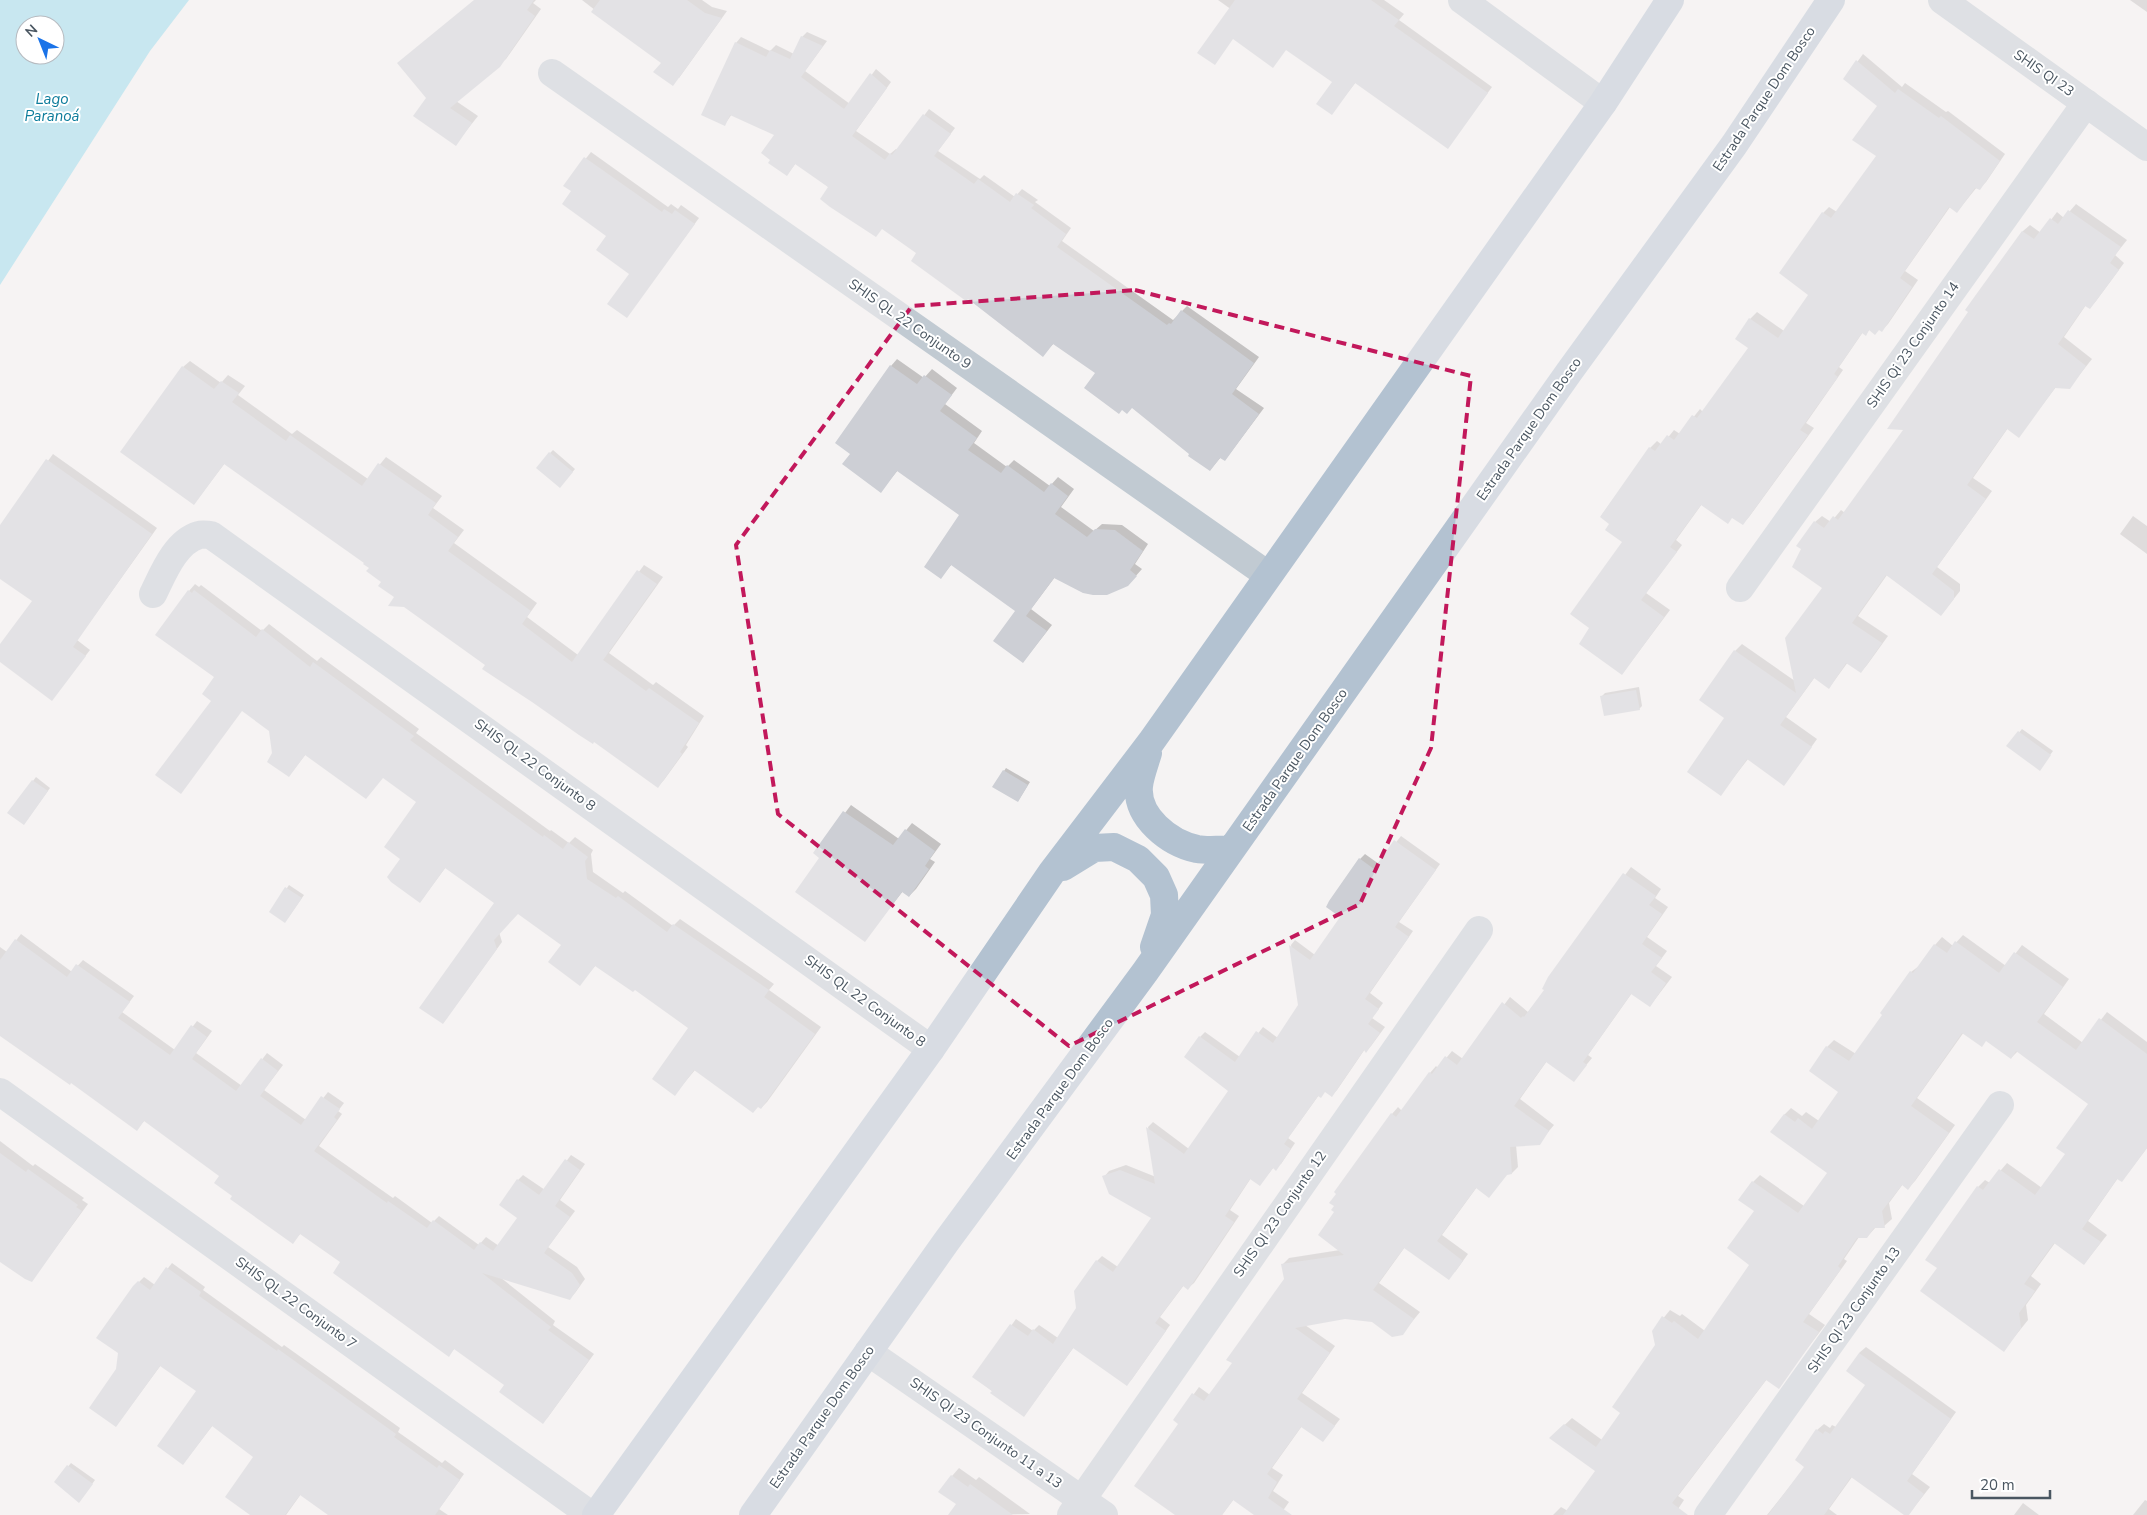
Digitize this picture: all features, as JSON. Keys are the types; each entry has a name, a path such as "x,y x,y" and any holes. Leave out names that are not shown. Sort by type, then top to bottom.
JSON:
{"main road":[{"path":"596,1515 931,1049 1052,872 1151,742 1603,102 1670,0"},
{"name":"Estrada Parque Dom Bosco","path":"753,1515 868,1352 1145,972 1569,372 1734,145 1831,0"},
{"path":"1151,742 1139,787 1142,807 1158,830 1178,843 1197,849 1231,850"},
{"path":"1052,872 1094,848 1114,846 1138,859 1156,877 1164,895 1165,915 1145,972"}],"street":[{"path":"1462,0 1603,102"},
{"name":"SHIS QI 23","path":"1942,0 2147,147"},
{"name":"SHIS QL 22 Conjunto 9","path":"552,73 1268,575"},
{"name":"SHIS Qi 23 Conjunto 14","path":"1740,588 2086,103"},
{"name":"SHIS QL 22 Conjunto 8","path":"153,594 177,552 188,541 199,535 211,535 931,1049"},
{"name":"SHIS QI 23 Conjunto 12","path":"1076,1507 1479,930"},
{"name":"SHIS QL 22 Conjunto 7","path":"0,1092 591,1515"},
{"name":"SHIS QI 23 Conjunto 13","path":"1708,1515 2000,1105"},
{"name":"SHIS QI 23 Conjunto 11 a 13","path":"868,1352 1076,1507 1104,1515"}],"highlighted area":[{"path":"1135,290 1471,376 1431,748 1360,904 1069,1046 778,814 736,545 912,306"}],"water":[{"name":"Lago Paranoá","path":"0,0 189,0 150,51 0,285"}],"building":[{"path":"474,0 534,0 527,10 535,16 500,67 450,108 472,123 456,146 413,116 426,98 397,63"},
{"path":"600,0 687,0 705,13 722,18 673,86 653,72 661,63 591,12"},
{"path":"1235,0 1371,0 1399,20 1394,26 1488,93 1448,149 1355,83 1332,115 1316,104 1332,82 1286,50 1273,68 1233,39 1215,65 1197,53"},
{"path":"801,36 823,46 801,77 844,109 870,73 887,88 852,136 885,160 890,153 892,155 923,114 951,134 934,156 974,184 978,179 1010,202 1016,193 1034,205 1031,208 1066,234 1057,247 1167,325 1171,324 1181,310 1254,363 1232,394 1259,414 1225,461 1220,458 1210,471 1188,456 1189,454 1132,408 1127,414 1122,410 1119,414 1084,388 1095,373 1053,344 1043,357 968,299 966,301 911,261 916,253 882,229 876,237 830,207 820,199 828,187 795,164 787,176 768,163 770,160 761,153 774,135 730,115 725,126 701,115 735,42 766,57 770,50 790,59"},
{"path":"1856,60 1895,93 1898,89 1939,118 1941,116 2000,161 1980,190 1975,188 1957,213 1949,207 1900,278 1912,287 1882,332 1879,330 1875,335 1869,330 1866,336 1862,333 1834,374 1838,377 1800,430 1808,435 1743,525 1732,518 1728,524 1701,505 1670,547 1677,552 1641,600 1664,617 1622,675 1579,644 1589,628 1570,614 1622,542 1605,530 1609,524 1600,517 1649,447 1655,451 1667,435 1674,440 1692,415 1697,418 1748,348 1735,339 1749,318 1778,338 1808,295 1779,273 1822,212 1831,218 1876,156 1852,140 1877,106 1843,79"},
{"path":"584,157 662,212 664,209 672,214 675,210 695,224 627,318 607,304 629,274 596,250 606,236 562,204 571,191 563,186"},
{"path":"2068,210 2121,247 2110,263 2119,270 2090,309 2085,306 2058,344 2086,366 2070,389 2055,388 2019,438 2007,429 1967,485 1986,499 1932,574 1954,591 1954,599 1941,616 1886,575 1852,623 1882,643 1861,673 1846,663 1829,689 1814,678 1780,725 1812,747 1784,786 1747,759 1721,796 1687,772 1724,718 1699,700 1734,650 1796,693 1785,638 1822,588 1792,567 1801,549 1796,546 1814,521 1824,528 1833,516 1838,520 1903,430 1887,429 1968,312 1965,310 2022,231 2034,239 2050,218 2058,224"},
{"path":"890,365 917,384 924,375 952,395 940,411 977,438 968,450 1001,473 1007,465 1044,492 1051,483 1068,496 1055,514 1087,537 1095,529 1115,530 1143,551 1130,570 1137,576 1128,586 1107,595 1083,593 1054,578 1026,616 1047,631 1023,663 993,641 1015,611 951,565 941,579 924,567 959,515 897,471 881,493 842,464 850,454 835,443"},
{"path":"182,366 214,389 221,381 239,393 232,402 286,441 290,435 362,486 378,463 436,503 428,515 458,537 448,551 531,611 522,624 572,662 637,570 657,584 603,660 646,691 649,688 699,723 680,752 682,754 658,788 594,742 593,744 579,735 482,669 485,665 404,607 388,606 394,597 378,586 381,582 366,571 369,568 364,563 224,464 194,505 120,452"},
{"path":"549,452 573,472 560,488 536,468"},
{"path":"46,459 152,534 73,647 86,656 52,701 0,662 0,644 32,601 0,579 0,525"},
{"path":"188,590 192,593 194,590 256,637 262,629 310,667 313,662 414,736 410,740 543,837 544,835 563,849 568,842 588,857 585,861 587,879 616,898 618,896 667,932 673,924 769,990 764,997 815,1034 761,1109 758,1107 753,1113 694,1070 675,1096 652,1079 688,1028 635,990 633,992 595,966 580,986 548,962 561,945 518,914 494,940 497,949 443,1024 419,1008 494,903 445,868 420,903 391,882 387,877 400,859 384,847 416,802 383,778 366,799 305,755 289,777 267,762 272,753 269,731 242,711 181,794 155,775 211,701 202,694 214,677 155,635"},
{"path":"1636,690 1640,710 1604,716 1600,696"},
{"path":"2018,731 2051,755 2040,771 2006,746"},
{"path":"1003,770 1028,785 1018,802 992,787"},
{"path":"32,780 48,791 24,825 7,813"},
{"path":"843,811 893,845 905,829 935,851 925,866 929,869 909,897 902,892 865,942 795,892 819,858 813,853"},
{"path":"1394,840 1436,870 1395,927 1409,937 1365,999 1379,1009 1368,1024 1380,1033 1366,1053 1364,1050 1332,1097 1325,1092 1321,1098 1318,1096 1284,1144 1291,1149 1276,1171 1273,1168 1260,1186 1250,1179 1225,1216 1234,1222 1188,1290 1183,1286 1155,1323 1166,1331 1127,1386 1073,1348 1024,1417 990,1393 992,1391 972,1377 1010,1324 1028,1336 1033,1329 1053,1344 1076,1308 1074,1291 1096,1260 1113,1272 1151,1218 1109,1194 1102,1176 1120,1170 1155,1184 1146,1127 1184,1154 1228,1091 1184,1057 1199,1036 1235,1062 1256,1031 1273,1043 1298,1005 1289,945 1310,960 1340,917 1326,907 1359,858 1374,869"},
{"path":"1623,873 1656,896 1649,905 1662,914 1642,944 1662,958 1651,972 1666,983 1650,1007 1631,994 1583,1062 1587,1065 1574,1082 1546,1062 1514,1106 1549,1131 1540,1145 1510,1147 1512,1174 1507,1175 1489,1198 1476,1188 1437,1241 1463,1261 1449,1280 1404,1248 1373,1290 1414,1319 1403,1335 1392,1337 1372,1322 1345,1319 1295,1328 1330,1353 1297,1399 1335,1426 1323,1442 1301,1427 1267,1474 1277,1482 1268,1498 1292,1515 1254,1515 1233,1500 1222,1515 1175,1515 1134,1486 1178,1424 1173,1420 1192,1393 1204,1401 1232,1363 1226,1360 1284,1279 1281,1264 1344,1255 1318,1235 1334,1212 1331,1210 1334,1206 1329,1203 1336,1194 1334,1192 1391,1113 1396,1117 1429,1072 1432,1074 1445,1056 1457,1065 1502,1002 1521,1018 1524,1017 1544,990 1542,989 1548,977"},
{"path":"285,887 302,898 285,923 269,912"},
{"path":"15,939 67,977 76,964 130,1002 118,1018 170,1055 191,1025 207,1037 192,1059 236,1091 261,1058 278,1071 260,1096 301,1125 321,1096 340,1109 334,1117 337,1120 314,1151 387,1203 388,1201 427,1228 433,1220 474,1250 480,1242 493,1251 517,1218 499,1205 517,1179 539,1195 565,1159 580,1170 555,1206 570,1217 544,1253 572,1273 580,1285 570,1300 482,1273 551,1327 548,1330 589,1360 543,1424 499,1392 504,1385 454,1349 449,1357 333,1273 340,1262 300,1234 293,1244 230,1199 232,1196 214,1183 219,1176 144,1121 137,1131 71,1083 70,1085 0,1036 0,960"},
{"path":"1955,941 1999,973 2014,952 2063,987 2037,1022 2076,1050 2099,1018 2147,1054 2147,1148 2122,1182 2117,1179 2082,1229 2101,1242 2084,1265 2054,1243 2024,1284 2035,1291 2019,1313 2021,1328 2004,1352 1920,1291 1937,1268 1925,1260 1977,1186 1983,1190 1999,1169 2035,1195 2065,1154 2056,1148 2088,1104 2016,1051 2011,1059 1986,1041 1982,1047 1962,1033 1911,1106 1949,1133 1908,1190 1902,1185 1882,1211 1885,1228 1874,1228 1867,1238 1857,1238 1838,1266 1841,1269 1803,1322 1819,1332 1779,1389 1766,1380 1672,1503 1688,1515 1563,1515 1595,1471 1549,1438 1564,1424 1596,1447 1620,1413 1612,1407 1655,1345 1652,1331 1662,1316 1672,1323 1674,1321 1698,1339 1749,1265 1727,1248 1754,1211 1738,1200 1752,1181 1798,1213 1827,1173 1770,1132 1784,1114 1795,1122 1798,1118 1812,1129 1838,1092 1809,1071 1826,1046 1849,1061 1882,1015 1880,1013 1910,971 1913,973 1934,944 1947,953"},
{"path":"0,1153 26,1172 28,1169 78,1205 76,1207 82,1211 32,1282 0,1262"},
{"path":"166,1267 201,1292 199,1296 277,1351 278,1349 396,1434 394,1437 437,1468 439,1465 460,1480 435,1515 328,1515 300,1495 285,1515 250,1515 225,1497 253,1457 212,1426 183,1465 157,1446 196,1391 160,1366 116,1427 89,1408 116,1369 118,1353 96,1338 133,1286 138,1281 150,1290"},
{"path":"1859,1353 1951,1419 1907,1481 1924,1494 1909,1515 1904,1515 1851,1477 1824,1515 1768,1515 1804,1467 1795,1460 1816,1429 1823,1434 1825,1431 1830,1434 1865,1385 1846,1371"},
{"path":"67,1465 93,1484 79,1503 54,1482"},
{"path":"951,1475 968,1487 970,1484 1013,1515 948,1515 956,1504 938,1492"}]}
